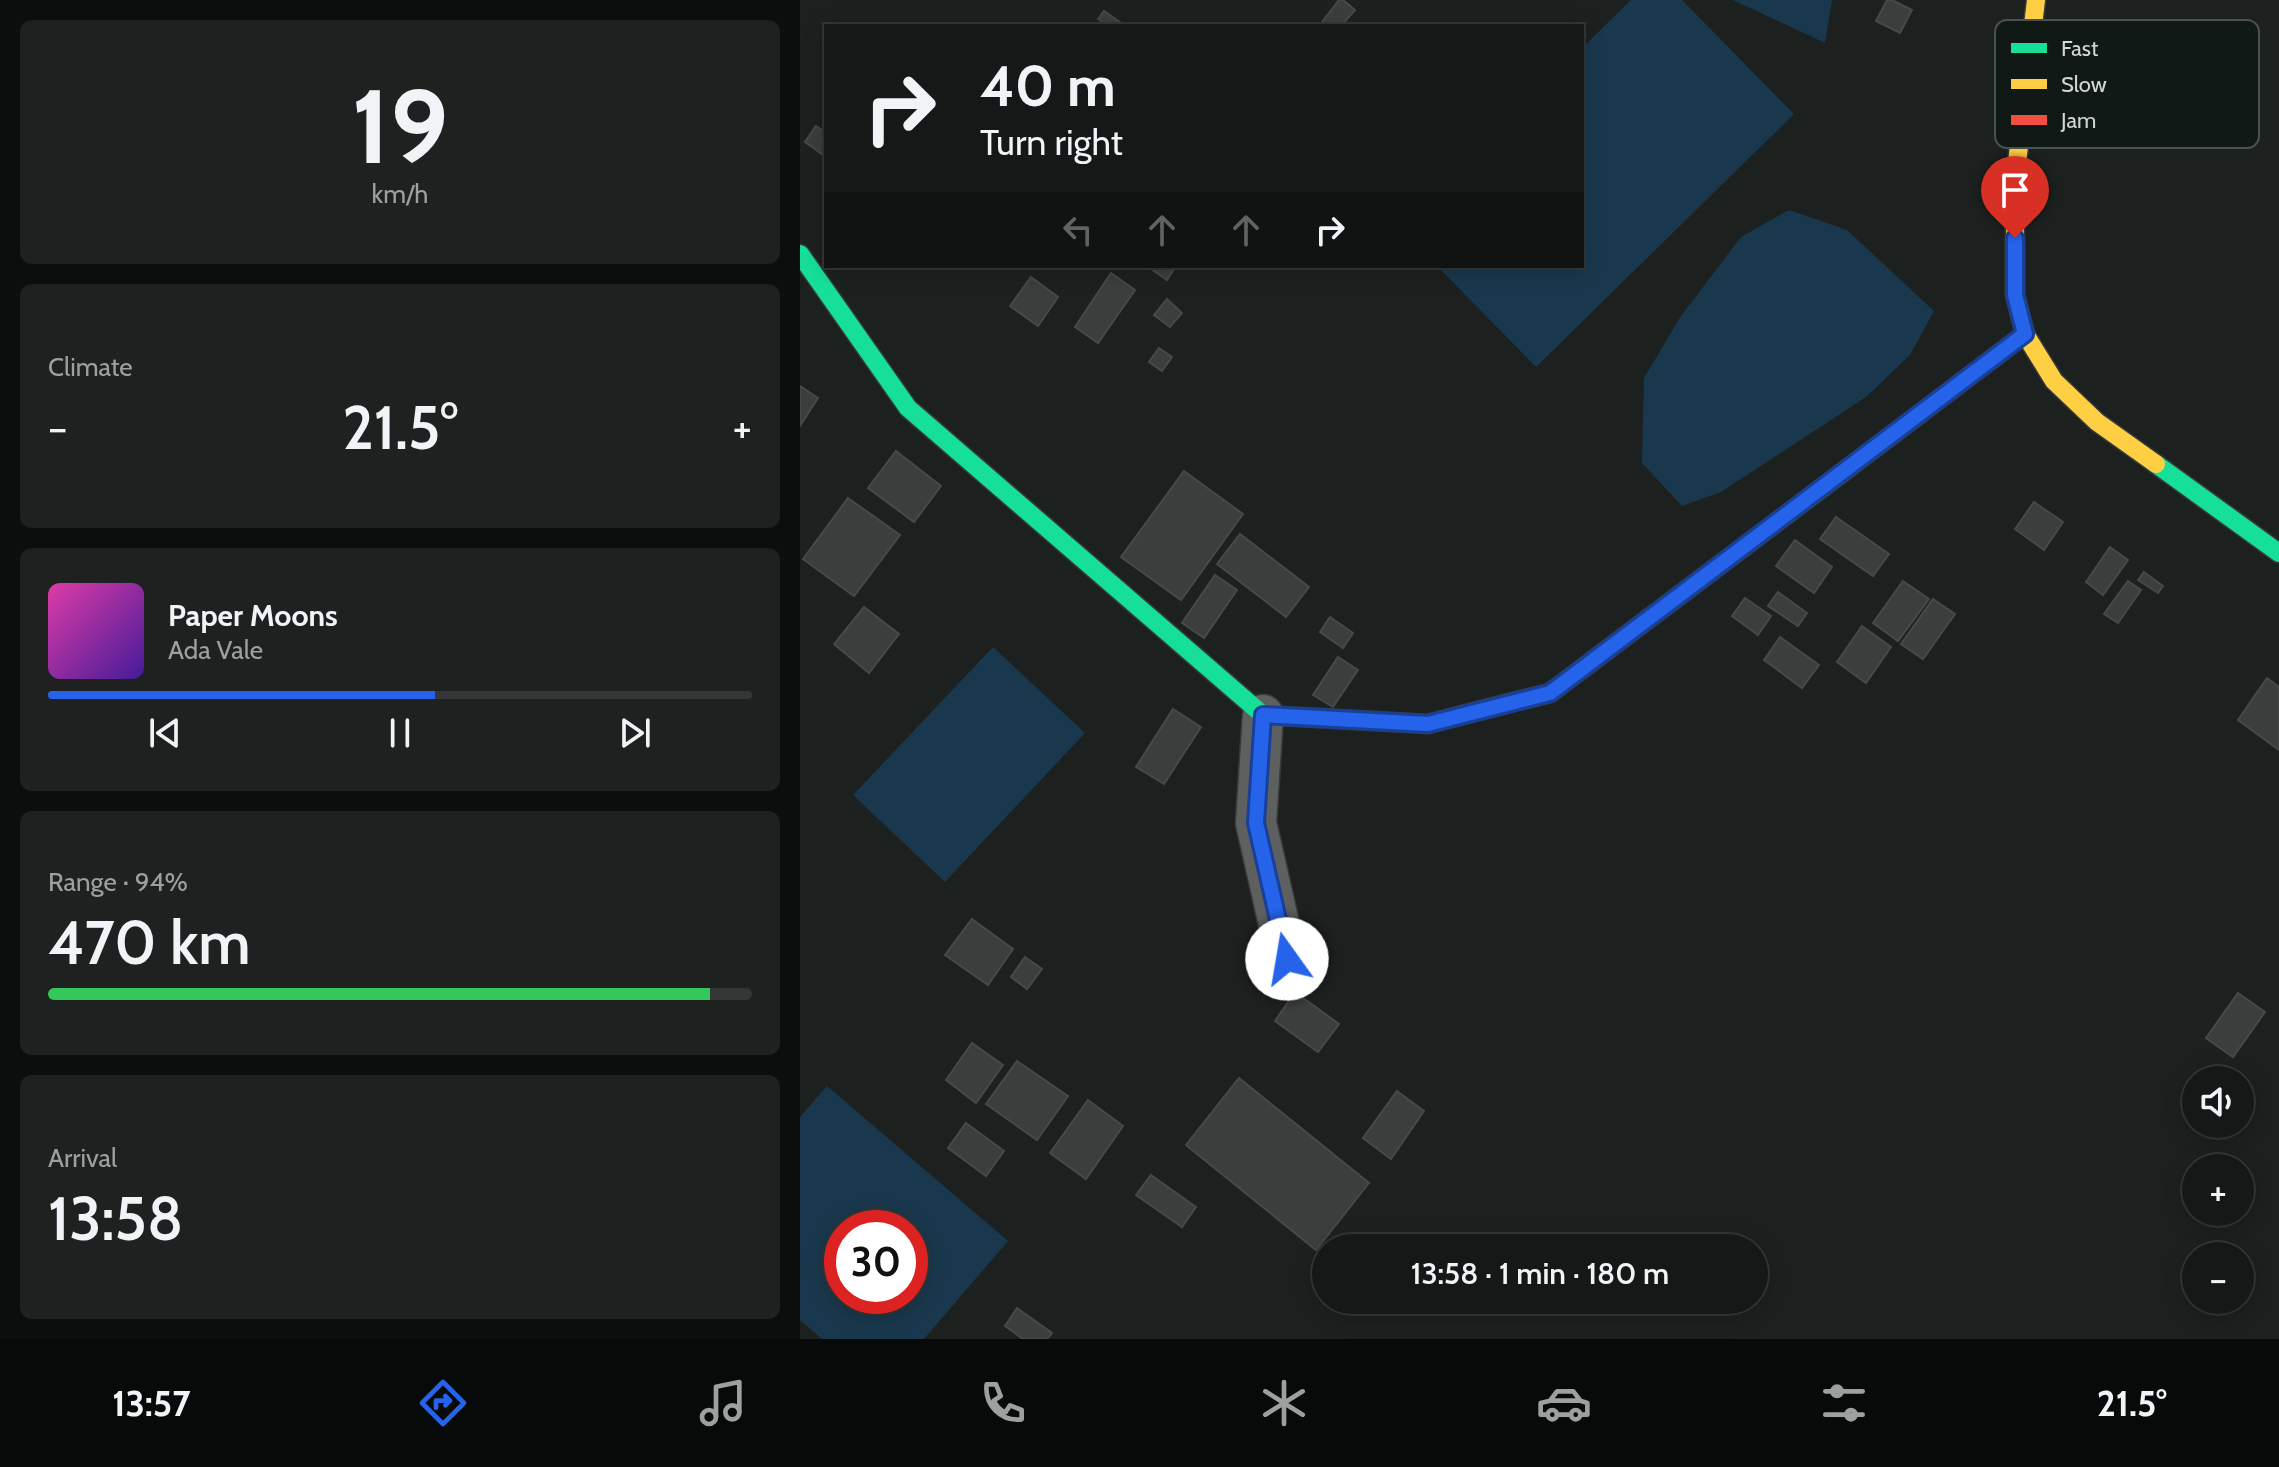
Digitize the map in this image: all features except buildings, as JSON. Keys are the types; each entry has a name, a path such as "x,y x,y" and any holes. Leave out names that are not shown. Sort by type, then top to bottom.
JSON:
{"street":[{"path":"2034,20 2036,0"},
{"path":"2019,148 2015,180 2015,295 2025,334 2054,381 2097,422 2279,553"},
{"path":"800,254 908,408 1263,715 1428,724 1550,693 2025,334"},
{"path":"1263,715 1256,823 1287,959"}],"water":[{"path":"1631,0 1682,0 1794,114 1536,367 1439,268 1584,268 1584,46"},
{"path":"1733,0 1832,0 1825,43"},
{"path":"1789,210 1847,230 1934,311 1910,355 1866,397 1721,492 1682,506 1642,463 1644,378 1681,316 1741,237"},
{"path":"993,647 1085,733 945,882 853,795"},
{"path":"827,1086 1008,1241 924,1339 822,1339 800,1320 800,1117"}],"traffic: fast":[{"path":"800,254 908,408 1263,715 1428,724 1505,704"},
{"path":"2156,464 2279,553"}],"traffic: slow":[{"path":"2034,20 2036,0"},
{"path":"2019,148 2015,180 2015,295 2025,334 2054,381 2097,422 2156,464"},
{"path":"1505,704 1550,693 1851,466"}],"traffic: jam":[{"path":"1851,466 2025,334"}],"route":[{"path":"1287,959 1256,823 1263,715 1428,724 1550,693 2025,334 2015,295 2015,238"}]}
